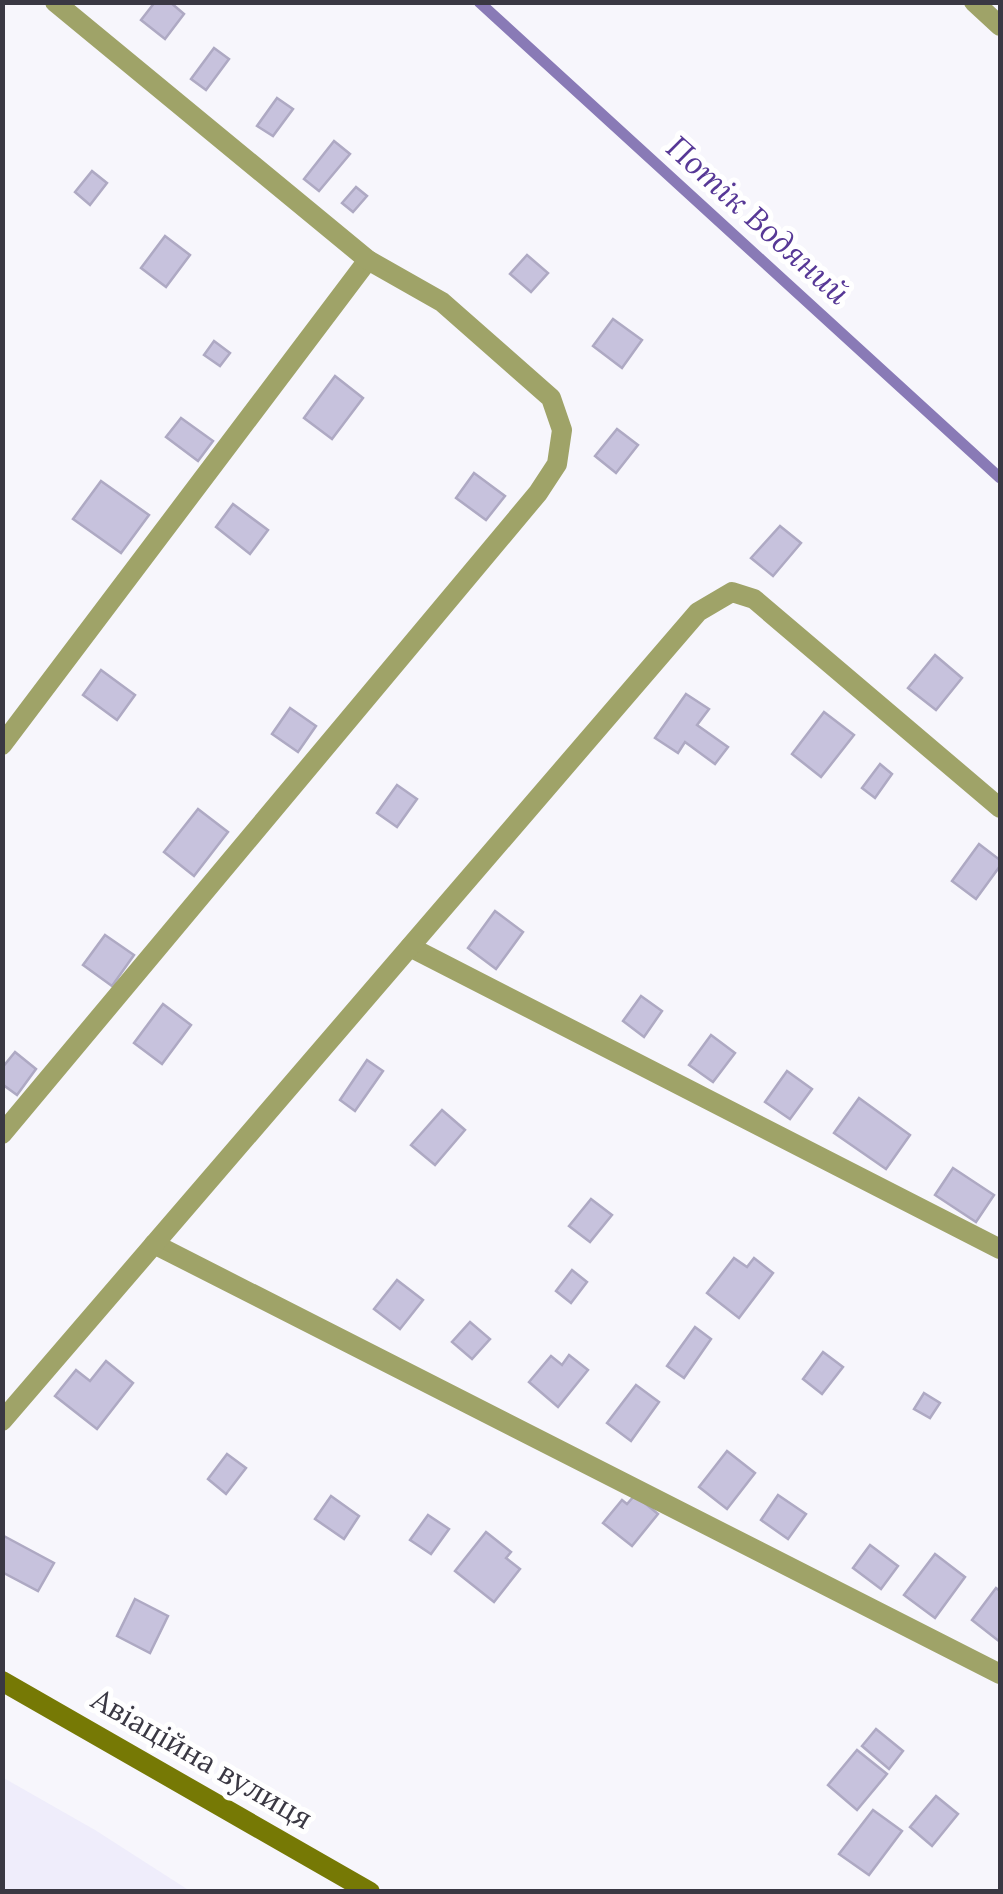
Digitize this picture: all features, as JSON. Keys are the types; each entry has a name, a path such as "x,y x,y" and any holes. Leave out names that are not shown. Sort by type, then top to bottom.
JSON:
{"street":[{"path":"2,1134 558,464 562,430 551,398 442,302 368,260 55,2"},
{"path":"974,2 1000,26"},
{"path":"2,745 368,260"},
{"path":"2,1421 698,612 732,592 754,600 1000,808"},
{"path":"410,947 1000,1249"},
{"path":"154,1244 1000,1674"},
{"name":"Авіаційна вулиця","path":"2,1681 370,1892"}],"shaded area":[{"path":"2,1777 95,1830 190,1891 3,1891"}],"building":[{"path":"155,2 170,2 184,14 165,39 141,20"},
{"path":"214,48 229,59 206,90 191,79"},
{"path":"277,98 293,109 273,136 257,126"},
{"path":"334,141 350,154 319,191 304,179"},
{"path":"92,171 107,183 90,205 75,192"},
{"path":"356,187 367,196 353,212 342,203"},
{"path":"165,236 190,255 166,287 141,268"},
{"path":"527,255 548,273 531,292 510,274"},
{"path":"613,319 642,340 622,368 593,346"},
{"path":"214,341 230,353 220,366 204,355"},
{"path":"335,376 363,398 332,439 304,418"},
{"path":"181,418 213,441 198,461 166,437"},
{"path":"617,429 638,445 616,473 595,456"},
{"path":"474,473 505,496 486,520 456,498"},
{"path":"101,481 149,515 121,553 73,519"},
{"path":"233,504 268,530 250,554 216,527"},
{"path":"780,526 801,543 773,576 751,558"},
{"path":"935,655 962,678 936,710 908,688"},
{"path":"101,670 135,695 117,720 83,695"},
{"path":"686,694 709,709 697,725 728,747 715,764 685,742 678,753 655,738"},
{"path":"290,708 316,726 298,752 272,734"},
{"path":"824,712 854,735 821,777 792,754"},
{"path":"880,764 892,774 875,798 862,788"},
{"path":"397,785 417,799 397,827 377,813"},
{"path":"198,809 228,832 194,876 164,852"},
{"path":"979,844 1000,860 1000,866 976,899 952,881"},
{"path":"495,911 523,932 496,969 468,948"},
{"path":"105,935 134,955 112,986 83,965"},
{"path":"641,996 662,1011 644,1037 623,1021"},
{"path":"163,1004 191,1025 162,1064 134,1043"},
{"path":"711,1035 735,1053 713,1082 689,1065"},
{"path":"15,1052 36,1069 17,1095 2,1084 2,1068"},
{"path":"367,1060 383,1071 355,1111 340,1100"},
{"path":"787,1071 812,1089 790,1119 765,1102"},
{"path":"859,1098 910,1135 886,1169 834,1133"},
{"path":"442,1110 465,1130 435,1165 411,1145"},
{"path":"953,1168 994,1195 976,1222 935,1195"},
{"path":"591,1199 612,1215 590,1242 569,1226"},
{"path":"734,1258 747,1267 754,1258 773,1273 739,1318 707,1293"},
{"path":"572,1270 587,1282 571,1303 556,1291"},
{"path":"397,1280 423,1300 400,1329 374,1309"},
{"path":"470,1322 490,1339 472,1359 452,1342"},
{"path":"695,1327 711,1339 684,1378 667,1366"},
{"path":"823,1352 843,1367 822,1394 803,1379"},
{"path":"569,1355 588,1370 558,1407 529,1382 551,1356 562,1365"},
{"path":"106,1361 133,1383 97,1429 55,1396 76,1370 90,1381"},
{"path":"636,1385 659,1402 631,1441 607,1423"},
{"path":"924,1393 940,1403 930,1418 914,1409"},
{"path":"727,1451 755,1473 727,1509 699,1487"},
{"path":"227,1454 246,1468 226,1494 208,1479"},
{"path":"635,1495 658,1514 632,1546 603,1523 622,1500 627,1504"},
{"path":"778,1495 806,1514 788,1539 761,1520"},
{"path":"331,1496 359,1516 344,1539 315,1519"},
{"path":"428,1515 449,1529 431,1554 410,1540"},
{"path":"486,1532 511,1552 506,1558 520,1569 494,1602 455,1571"},
{"path":"2,1535 54,1563 38,1591 2,1572"},
{"path":"870,1545 898,1566 881,1589 853,1568"},
{"path":"935,1554 965,1577 935,1618 904,1595"},
{"path":"996,1588 1000,1591 1000,1642 972,1620"},
{"path":"135,1599 168,1616 150,1653 117,1636"},
{"path":"876,1729 903,1751 889,1769 862,1746"},
{"path":"857,1750 887,1774 857,1810 828,1785"},
{"path":"936,1796 958,1814 932,1846 910,1827"},
{"path":"873,1810 902,1831 869,1875 839,1854"}],"waterway":[{"name":"Потік Водяний","path":"479,2 1000,478"}]}
